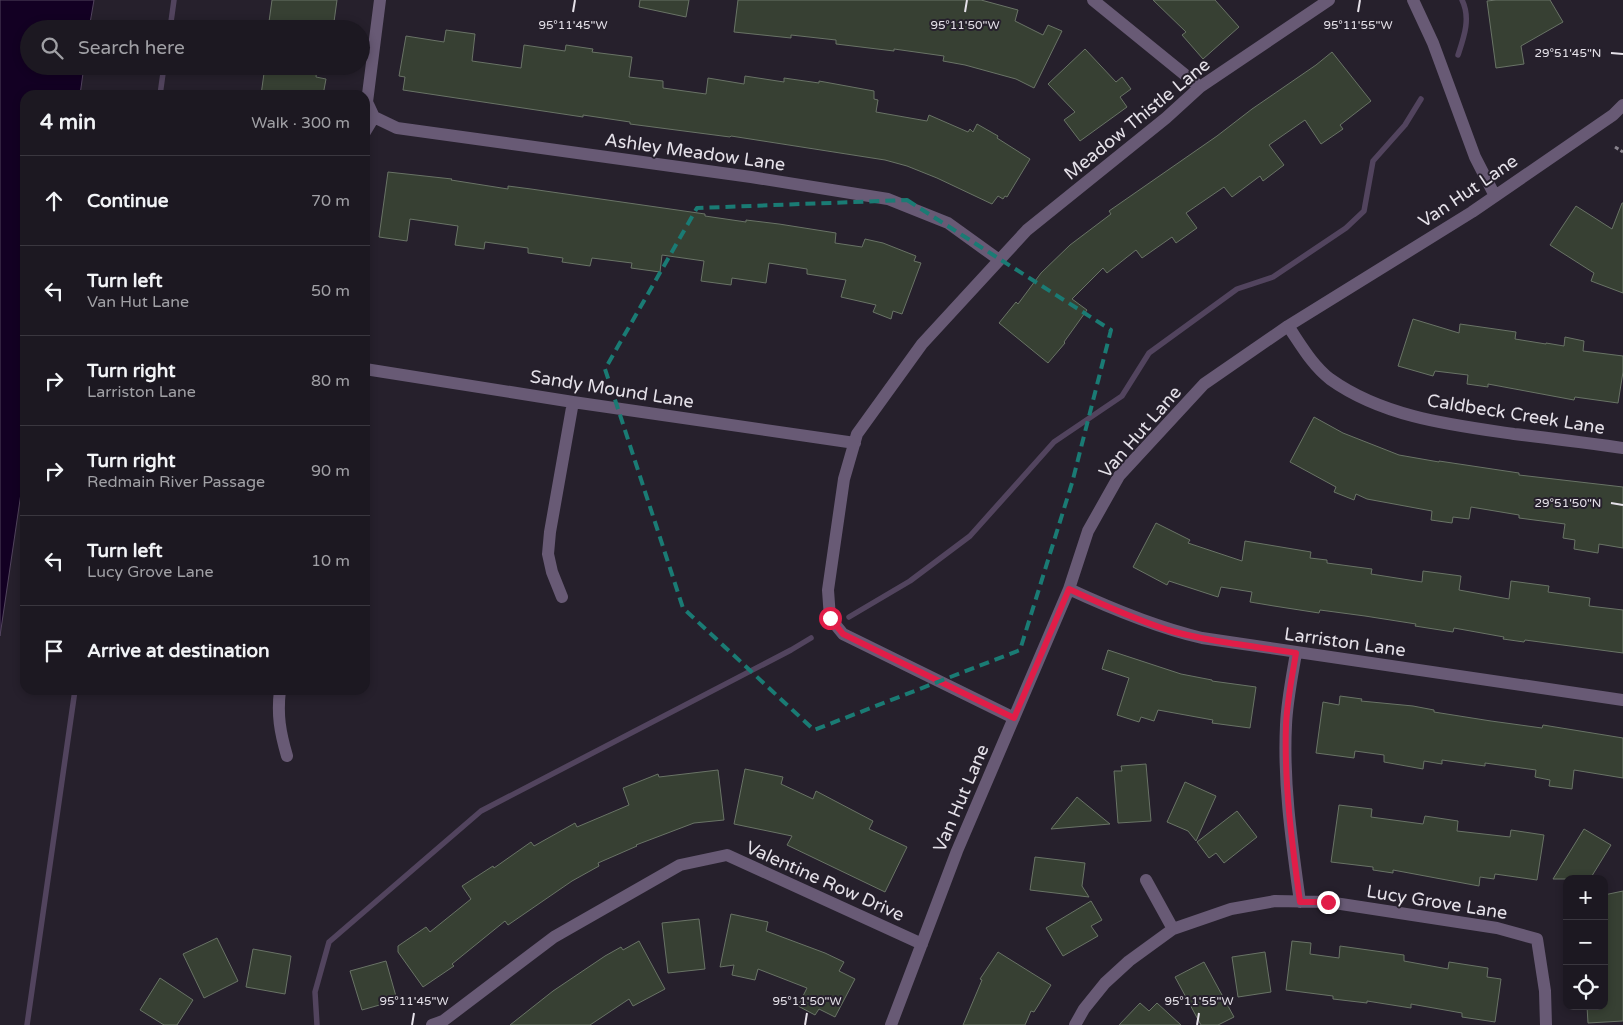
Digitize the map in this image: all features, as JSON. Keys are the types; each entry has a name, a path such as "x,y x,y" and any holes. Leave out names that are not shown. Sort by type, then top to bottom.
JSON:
{"street":[{"path":"369,90 380,0"},
{"path":"1092,0 1200,87"},
{"name":"Meadow Thistle Lane","path":"1014,718 843,634 830,618 828,590 844,479 857,434 922,344 1026,230 1166,118 1200,87 1329,0"},
{"path":"1413,0 1433,44 1475,156 1495,196"},
{"name":"Van Hut Lane","path":"891,1025 957,851 1069,589 1088,531 1119,476 1204,384 1288,326 1472,212 1613,114 1623,105"},
{"path":"370,108 374,117 370,124"},
{"name":"Ashley Meadow Lane","path":"374,117 397,128 751,177 888,199 948,223 998,259"},
{"name":"Caldbeck Creek Lane","path":"1288,326 1313,363 1330,379 1359,396 1393,410 1463,427 1623,448"},
{"name":"Sandy Mound Lane","path":"370,370 855,443"},
{"path":"562,597 552,572 548,554 550,532 574,402"},
{"name":"Larriston Lane","path":"1069,589 1127,615 1169,630 1202,638 1623,700"},
{"path":"1296,653 1289,693 1286,748 1290,820 1300,902"},
{"path":"279,695 279,729 287,756"},
{"name":"Valentine Row Drive","path":"440,1024 554,937 680,865 727,855 922,944"},
{"path":"1146,880 1173,930"},
{"name":"Lucy Grove Lane","path":"1076,1025 1084,1009 1105,983 1129,961 1173,930 1231,908 1275,901 1328,902 1497,928 1537,939 1545,991 1546,1025"}],"path":[{"path":"1615,147 1623,152"}],"highlighted area":[{"path":"907,200 1111,330 1072,483 1020,650 814,730 683,608 605,369 697,208"}],"shaded area":[{"path":"0,0 94,0 91,20 20,20 20,75 83,75 81,90 20,90 20,500 0,636"}],"building":[{"path":"272,0 337,0 334,20 269,20"},
{"path":"640,0 689,0 686,17 639,7"},
{"path":"738,0 981,0 1018,10 1015,21 1043,35 1048,25 1062,31 1034,88 1016,79 943,61 944,56 836,44 836,40 791,35 791,38 734,32"},
{"path":"1153,0 1215,0 1239,27 1203,59 1182,35 1186,32"},
{"path":"1550,0 1563,22 1521,46 1524,64 1496,68 1487,1"},
{"path":"446,30 475,34 472,61 521,68 524,45 565,51 566,45 593,49 592,52 632,57 629,77 663,81 663,88 706,94 708,78 744,84 745,76 784,82 784,78 819,83 819,81 874,91 874,99 878,100 876,112 927,121 929,115 968,132 970,129 973,132 977,124 998,136 997,138 1030,159 1007,197 1005,196 1003,199 998,196 992,204 937,178 907,166 885,160 731,136 630,124 630,122 583,115 583,117 403,90 405,77 399,76 406,36 444,42"},
{"path":"1085,49 1116,82 1122,77 1131,89 1120,97 1127,107 1080,141 1064,120 1075,112 1048,84"},
{"path":"1332,52 1371,101 1340,125 1343,129 1321,144 1305,120 1269,145 1284,165 1263,181 1260,176 1232,197 1224,187 1186,213 1197,228 1176,243 1172,237 1142,258 1136,250 1107,273 1103,268 1072,299 1087,310 1065,343 1048,363 999,323 1016,302 1018,304 1041,273 1070,245 1111,214 1109,211 1217,136"},
{"path":"264,75 316,75 316,77 326,79 324,90 262,90"},
{"path":"388,172 452,179 508,189 508,186 531,189 705,214 705,216 746,222 746,220 779,224 836,233 835,243 862,247 865,239 883,243 916,256 914,261 921,263 902,314 893,311 891,319 873,312 876,305 841,297 846,280 807,274 807,269 769,263 766,283 732,278 731,285 701,281 704,261 662,255 660,272 631,268 632,263 592,258 590,266 562,262 563,258 528,253 528,248 485,242 484,249 455,245 458,226 410,219 407,241 379,237"},
{"path":"1622,203 1623,293 1591,281 1594,273 1550,245 1576,206 1612,229"},
{"path":"1413,319 1459,333 1460,324 1516,332 1515,339 1546,344 1564,346 1565,337 1584,341 1583,351 1623,356 1623,372 1618,403 1575,397 1574,400 1488,384 1488,387 1467,384 1468,375 1435,371 1433,376 1398,366"},
{"path":"1314,417 1343,433 1399,455 1519,473 1519,475 1623,487 1623,548 1599,544 1598,553 1574,549 1575,540 1563,538 1565,524 1519,518 1519,515 1471,507 1469,519 1453,517 1452,523 1431,520 1432,511 1367,499 1356,494 1354,500 1334,492 1336,487 1290,462"},
{"path":"1156,523 1190,540 1188,543 1242,561 1245,541 1311,552 1310,558 1327,560 1327,563 1372,569 1371,574 1422,582 1423,571 1461,576 1459,590 1509,599 1511,581 1549,586 1548,592 1590,598 1589,606 1623,610 1623,653 1525,640 1524,642 1454,628 1453,632 1365,616 1320,610 1319,613 1274,606 1250,602 1252,592 1221,587 1218,597 1169,581 1167,585 1133,567"},
{"path":"1108,650 1181,674 1212,681 1256,687 1250,728 1212,723 1213,720 1158,710 1154,721 1141,717 1139,722 1117,715 1129,678 1102,669"},
{"path":"1340,696 1362,699 1361,701 1413,706 1434,710 1434,712 1491,721 1542,728 1543,725 1623,738 1623,778 1574,770 1572,789 1549,786 1550,780 1535,777 1536,770 1485,763 1485,766 1442,760 1442,764 1424,761 1423,769 1384,762 1384,755 1355,751 1354,758 1316,753 1323,702 1339,705"},
{"path":"1146,764 1151,821 1118,823 1114,771 1122,771 1121,766"},
{"path":"745,769 783,777 781,784 813,799 816,791 873,821 869,829 907,847 885,892 787,845 792,836 734,824"},
{"path":"718,770 724,820 694,823 636,845 598,863 599,866 572,881 508,925 505,921 452,964 454,966 423,987 398,952 398,946 426,927 430,932 471,899 462,886 493,866 494,868 531,842 534,846 575,823 577,827 629,805 623,788 658,774 659,777"},
{"path":"1185,782 1216,796 1196,841 1188,831 1167,822"},
{"path":"1077,797 1110,824 1051,829"},
{"path":"1339,805 1372,809 1371,817 1423,824 1425,816 1458,821 1457,831 1510,837 1511,830 1544,835 1537,880 1495,874 1494,879 1480,877 1479,886 1393,870 1393,873 1373,870 1373,867 1331,862"},
{"path":"1237,811 1257,837 1224,863 1216,853 1209,858 1197,842"},
{"path":"1584,829 1611,845 1592,875 1563,875 1563,879 1553,879"},
{"path":"1035,857 1085,863 1082,886 1089,897 1030,890"},
{"path":"1623,891 1623,1021 1588,1023 1587,1010 1608,1010 1608,894"},
{"path":"1091,901 1102,920 1091,926 1098,936 1063,956 1046,928"},
{"path":"731,914 768,922 766,931 844,962 839,971 855,979 835,1017 819,1009 815,1015 798,1006 807,988 758,969 755,980 732,975 734,965 720,967"},
{"path":"699,919 705,969 668,973 662,923"},
{"path":"217,938 238,981 204,998 183,954"},
{"path":"639,941 665,989 633,1006 629,999 590,1025 510,1025 553,991 605,956 621,947 623,950"},
{"path":"1292,941 1311,943 1310,954 1339,958 1340,946 1404,955 1404,961 1448,969 1449,962 1488,968 1487,977 1501,979 1495,1022 1462,1017 1462,1013 1411,1004 1411,1008 1367,1001 1367,1003 1333,999 1333,996 1286,990"},
{"path":"253,949 291,956 285,994 246,987"},
{"path":"998,952 1051,985 1034,1012 1031,1011 1025,1025 963,1025 982,980 980,979"},
{"path":"1265,952 1271,992 1238,997 1232,957"},
{"path":"386,961 397,1000 362,1010 350,971"},
{"path":"1204,962 1234,1017 1218,1025 1201,1025 1175,977"},
{"path":"160,978 193,1000 177,1025 164,1025 140,1010"},
{"path":"1140,1003 1149,1011 1157,1003 1181,1025 1119,1025"}],"waterway":[{"path":"171,20 174,0"},
{"path":"1458,55 1466,21 1465,7 1462,0"},
{"path":"161,90 163,75"},
{"path":"849,617 910,581 970,536 1054,442 1122,396 1149,353 1237,289 1273,277 1346,228 1364,211 1373,161 1405,125 1421,99"},
{"path":"317,1025 315,992 329,942 481,811 811,638"},
{"path":"27,1025 74,695"}],"route":[{"path":"830,618 843,634 1014,718 1069,589 1127,615 1169,630 1202,638 1296,653 1286,724 1287,786 1294,859 1300,902 1328,902"}]}
